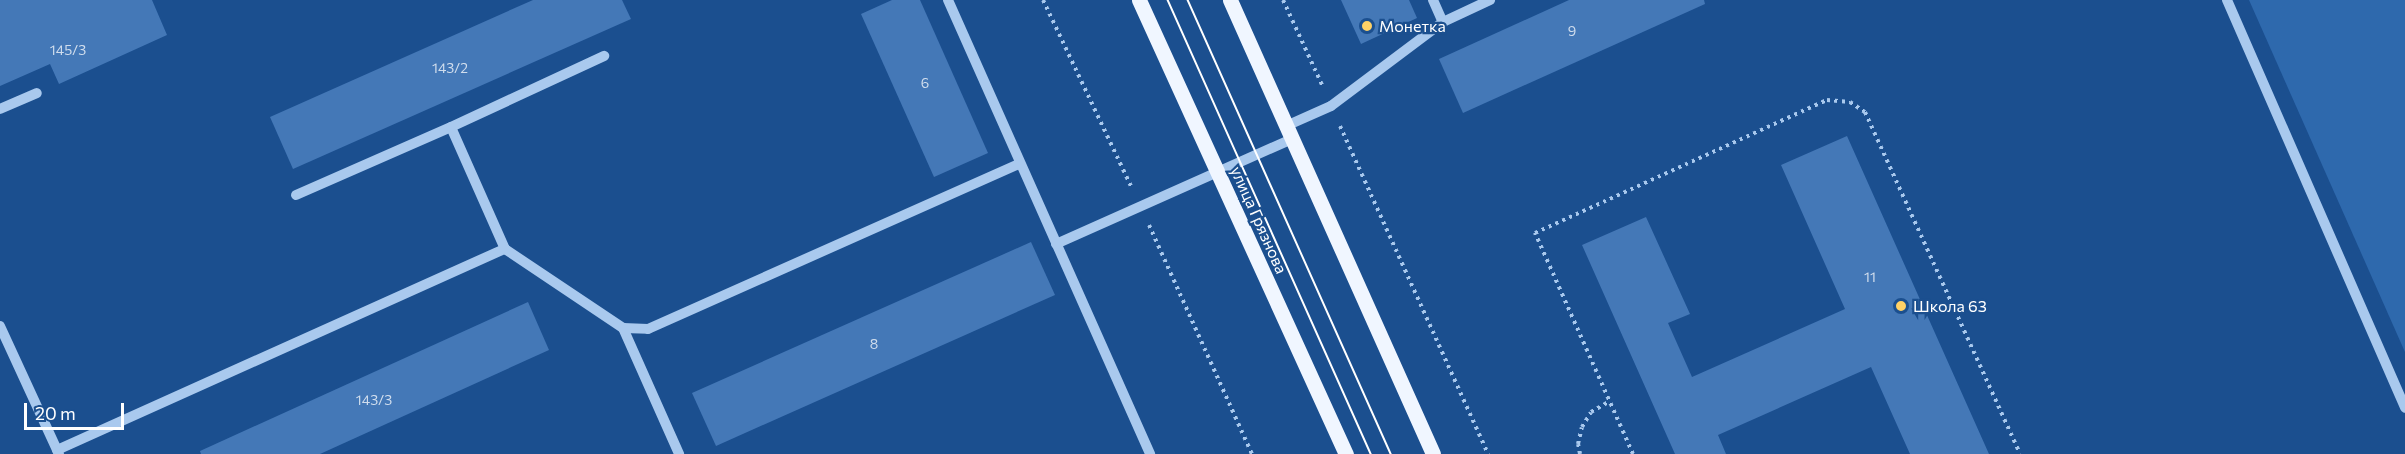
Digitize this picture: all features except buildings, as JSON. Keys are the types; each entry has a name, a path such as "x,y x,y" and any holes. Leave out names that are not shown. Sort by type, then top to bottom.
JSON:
{"main road":[{"name":"улица Грязнова","path":"1139,0 1346,454"},
{"path":"1230,0 1432,454"}],"lane":[{"path":"948,0 1150,454"},
{"path":"1433,0 1443,22"},
{"path":"1056,244 1218,172 1289,133 1331,106 1443,22 1490,0"},
{"path":"2227,0 2405,408"},
{"path":"296,195 604,56"},
{"path":"0,109 37,93"},
{"path":"451,127 505,249 623,328 648,329 1020,163"},
{"path":"0,326 58,452 505,249"},
{"path":"623,328 679,454"}],"path":[{"path":"1283,0 1488,454"},
{"path":"1633,454 1535,233 1827,100 1850,102 1865,112 2020,454"},
{"path":"1580,454 1578,444 1582,426 1591,412 1610,401"}],"shaded area":[{"path":"2249,0 2405,0 2405,352"}],"tram line":[{"path":"1168,0 1371,454"},
{"path":"1188,0 1391,454"}],"place":[{"name":"Монетка","path":"1367,26"},
{"name":"Школа 63","path":"1901,306"}]}
